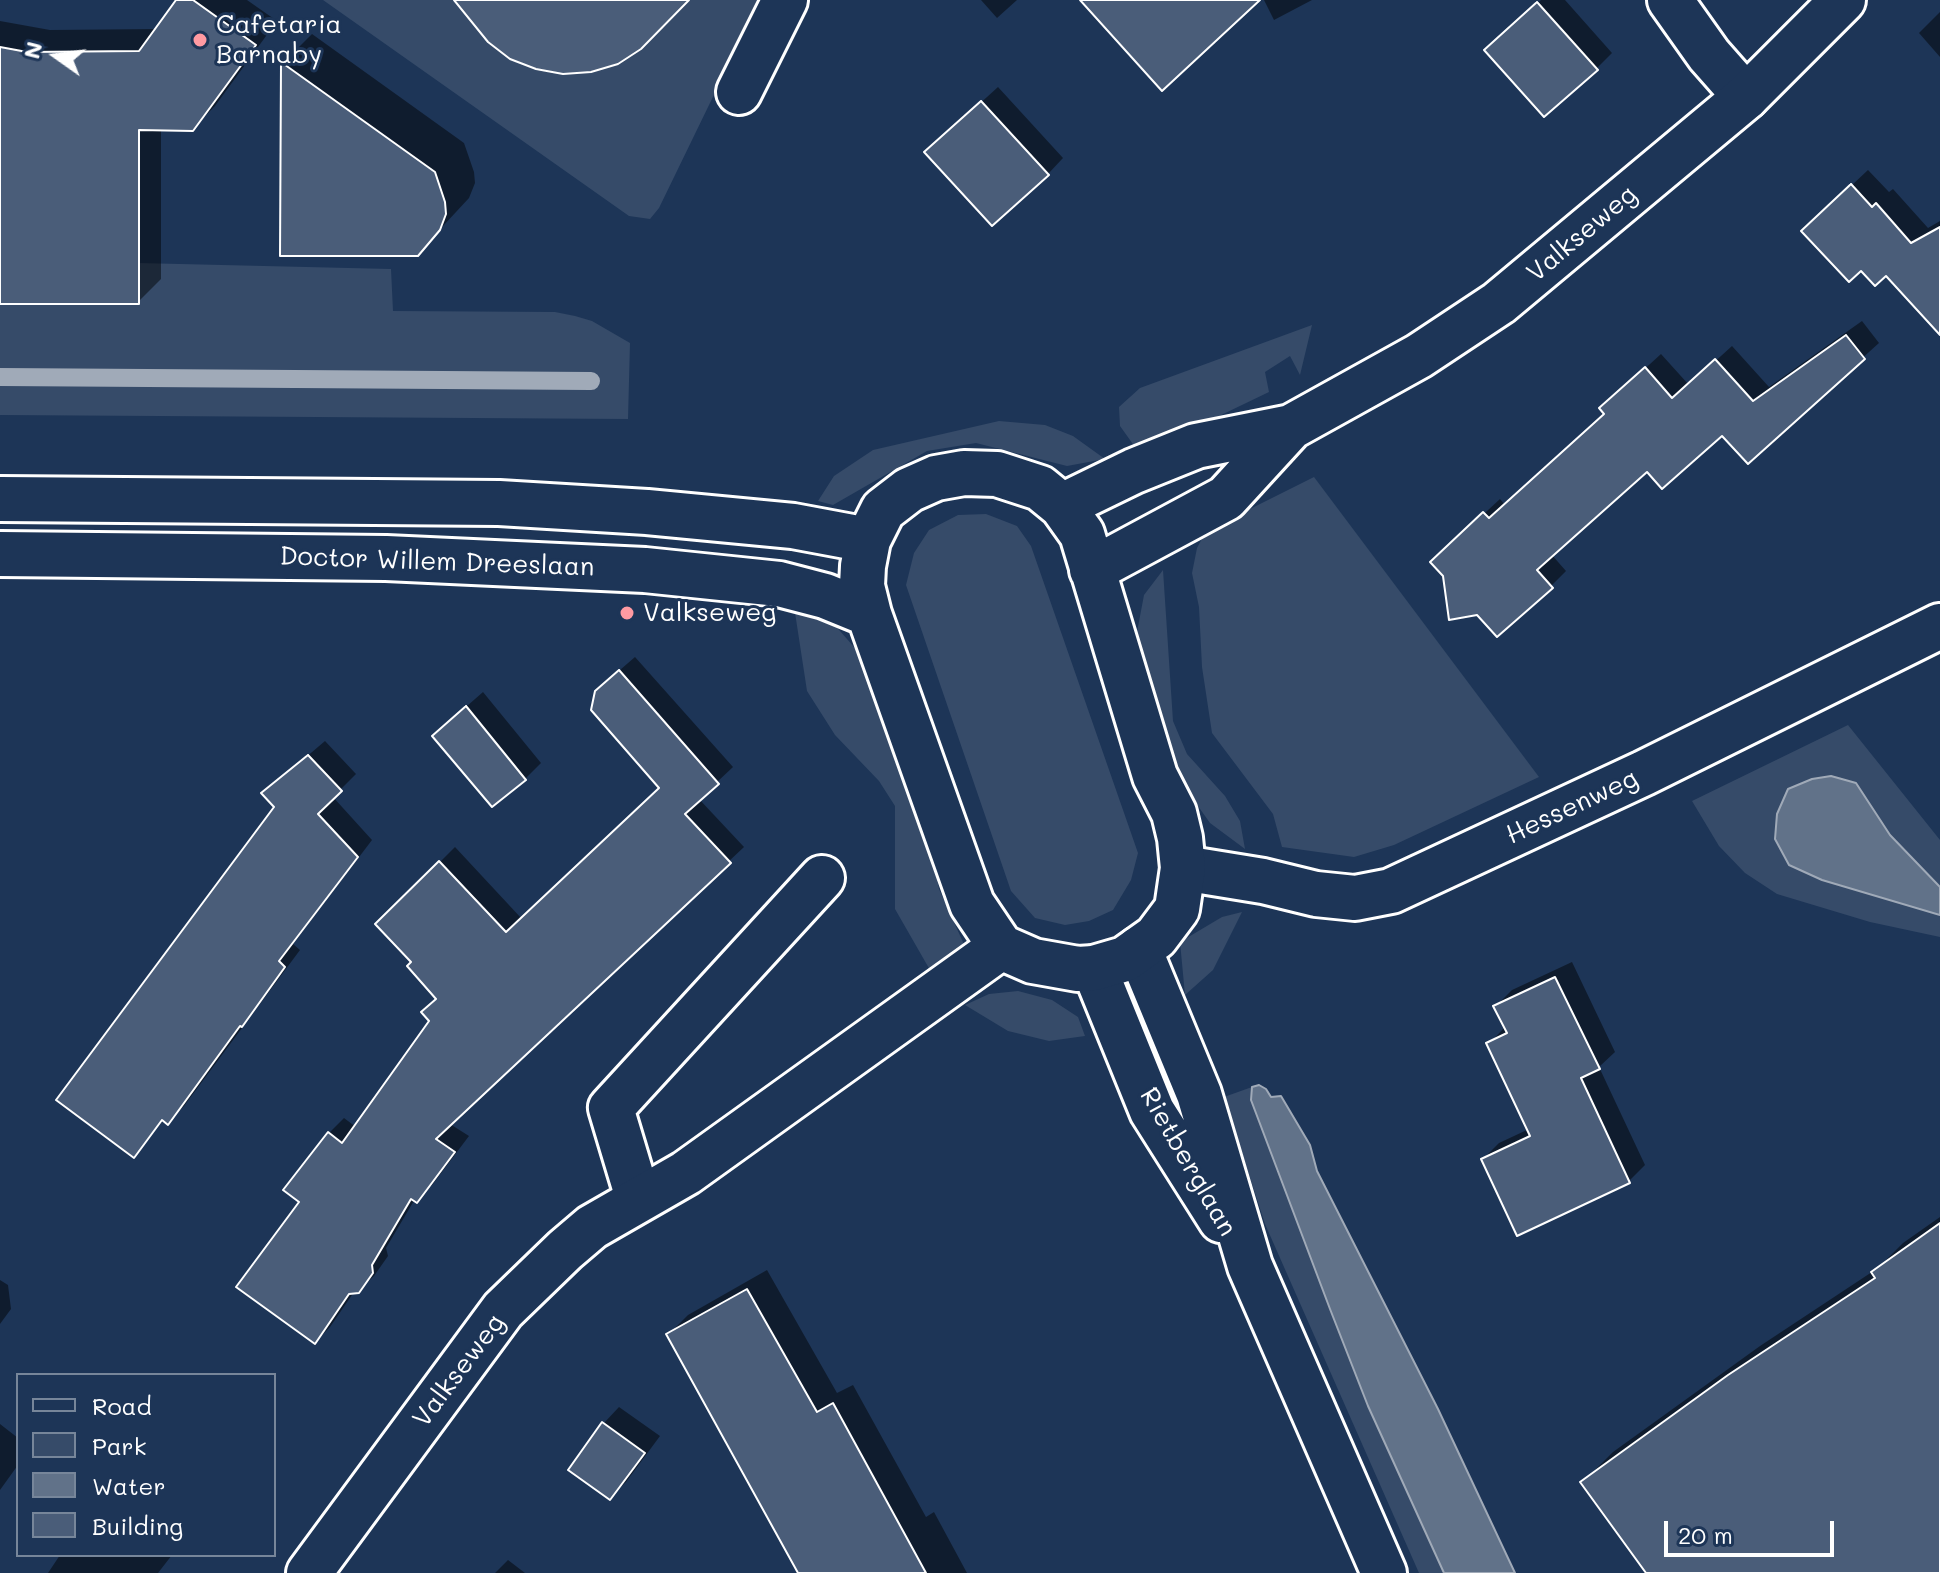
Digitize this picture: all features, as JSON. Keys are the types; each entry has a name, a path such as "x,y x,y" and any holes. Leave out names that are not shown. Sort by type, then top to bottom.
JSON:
{"main road":[{"path":"739,92 785,0"},
{"path":"1670,0 1709,55 1746,97"},
{"name":"Valkseweg","path":"1062,506 1134,471 1196,446 1291,427 1419,356 1499,303 1746,97 1843,0"},
{"name":"Valkseweg","path":"1092,570 1226,498 1291,427"},
{"path":"964,473 997,474 1040,488 1062,506 1082,534 1155,776 1174,813 1183,868 1177,909 1156,937 1125,959 1078,969 1033,961 1001,947 972,904 869,614 862,586 868,540 883,510 909,490 936,478 964,473"},
{"path":"0,499 499,503 647,512 793,526 868,540"},
{"name":"Doctor Willem Dreeslaan","path":"0,554 386,558 645,570 779,584 825,596 869,614"},
{"name":"Hessenweg","path":"1183,868 1263,881 1316,894 1355,898 1391,891 1644,773 1940,626"},
{"path":"638,1198 611,1108 822,878"},
{"name":"Valkseweg","path":"309,1573 503,1310 592,1227 686,1173 1001,947"},
{"name":"Rietberglaan","path":"1139,949 1199,1094 1250,1266 1384,1573"},
{"name":"Rietberglaan","path":"1094,968 1152,1111 1250,1266"}],"green space":[{"path":"323,0 760,0 659,208 650,219 629,216"},
{"path":"138,263 391,269 393,311 555,312 592,321 630,343 628,419 0,415 0,300 139,304"},
{"path":"1312,325 1300,375 1290,356 1265,372 1269,392 1140,454 1120,426 1119,407 1140,388"},
{"path":"999,421 1045,425 1073,436 1105,459 1067,466 976,443 927,451 833,505 818,501 834,476 873,450"},
{"path":"1314,477 1539,777 1394,845 1354,857 1282,847 1273,814 1212,733 1202,667 1199,607 1192,573 1197,548 1206,531"},
{"path":"986,514 1017,526 1031,546 1138,853 1131,880 1113,910 1089,921 1065,925 1035,918 1011,891 906,585 914,553 929,530 958,515"},
{"path":"1163,570 1173,721 1187,754 1225,796 1240,821 1245,849 1210,823 1176,775 1134,648 1144,595"},
{"path":"794,606 833,623 868,663 926,817 939,889 967,951 934,977 895,909 895,806 879,781 835,735 807,691"},
{"path":"1848,725 1940,840 1940,937 1870,922 1777,894 1745,873 1719,846 1692,801"},
{"path":"1242,912 1213,970 1185,995 1180,942 1222,917"},
{"path":"1018,991 1052,1000 1078,1017 1085,1036 1049,1041 1008,1031 965,1005 989,994"},
{"path":"1252,1087 1251,1100 1368,1406 1444,1573 1419,1573 1265,1224 1224,1097"}],"water":[{"path":"1831,776 1856,783 1890,835 1940,887 1940,915 1822,880 1789,865 1775,839 1777,814 1788,789 1812,779"},
{"path":"1259,1085 1271,1097 1281,1096 1310,1145 1317,1171 1438,1409 1515,1573 1444,1573 1368,1406 1330,1309 1251,1100 1252,1087"}],"building":[{"path":"176,0 193,0 256,45 193,131 139,130 139,304 0,304 0,47 27,52 139,51"},
{"path":"454,0 689,0 641,49 618,64 591,72 563,74 536,69 510,59 488,42"},
{"path":"1080,0 1260,0 1162,91"},
{"path":"1537,2 1598,70 1544,117 1484,50"},
{"path":"281,62 435,172 446,214 440,230 418,256 280,256"},
{"path":"981,101 1049,175 992,226 924,152"},
{"path":"1851,184 1872,207 1876,203 1911,243 1940,227 1940,335 1886,276 1875,286 1861,271 1849,282 1801,231"},
{"path":"1846,335 1865,359 1748,464 1722,436 1662,489 1647,472 1537,570 1553,588 1497,637 1477,615 1449,620 1443,576 1430,562 1483,512 1489,518 1604,414 1599,408 1645,367 1672,398 1715,359 1753,401"},
{"path":"619,670 719,784 685,814 731,863 436,1139 455,1152 417,1203 411,1199 372,1265 373,1273 359,1293 349,1294 315,1344 236,1287 299,1202 283,1190 328,1132 342,1143 429,1021 421,1012 436,999 407,966 411,962 375,924 439,861 506,932 659,788 591,710 595,691"},
{"path":"466,706 526,780 492,807 432,736"},
{"path":"308,755 342,791 318,814 358,857 279,961 285,967 242,1027 168,1125 162,1120 134,1158 56,1100 274,807 261,793"},
{"path":"1555,977 1600,1069 1581,1078 1630,1183 1517,1236 1481,1159 1530,1136 1486,1043 1507,1033 1493,1006"},
{"path":"1940,1223 1940,1573 1646,1573 1580,1482 1728,1375 1875,1278 1871,1272"},
{"path":"747,1289 817,1412 833,1403 926,1573 798,1573 666,1334"},
{"path":"602,1422 645,1453 610,1500 568,1470"}],"waterway":[{"path":"0,377 591,381"}],"place":[{"name":"Cafetaria Barnaby","path":"200,40"},
{"name":"Valkseweg","path":"627,613"}]}
